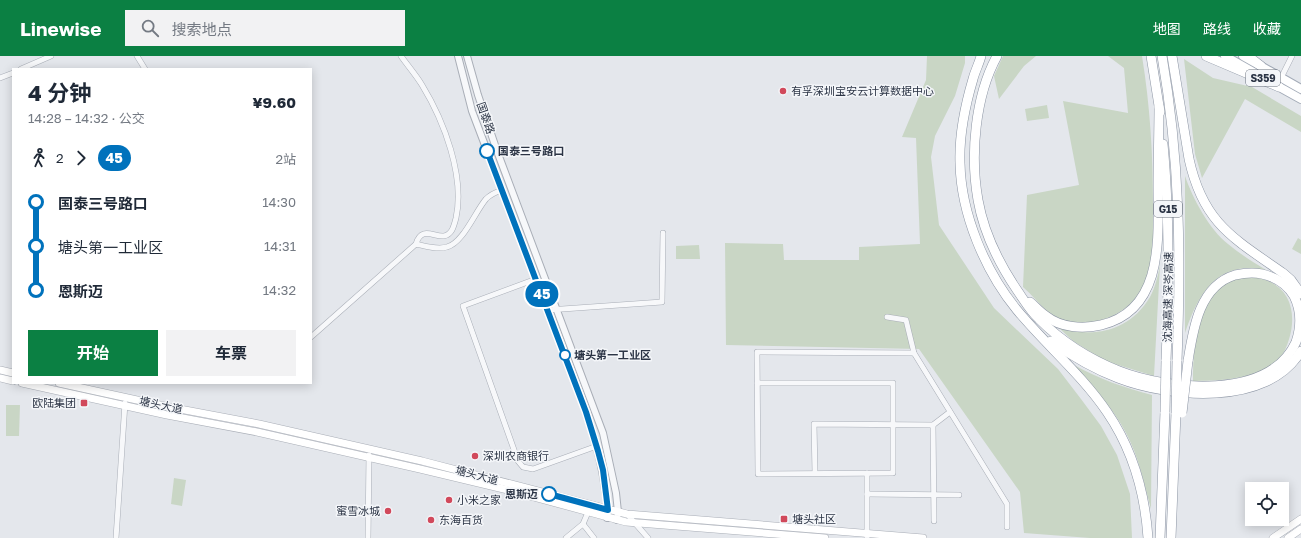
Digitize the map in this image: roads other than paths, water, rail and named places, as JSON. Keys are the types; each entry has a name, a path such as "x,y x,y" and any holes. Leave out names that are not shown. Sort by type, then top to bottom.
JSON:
{"highway":[{"path":"973,78 975,56"},
{"path":"980,56 964,117 960,152 961,179 969,218 981,251 999,285 1014,306 1093,394 1107,412 1123,439 1138,480 1148,538"},
{"path":"987,81 991,56"},
{"path":"997,56 992,65 987,81 976,126 974,156 976,189 983,222 991,245 998,259 1031,310 1046,326 1067,342 1094,359 1119,371 1145,379 1169,384 1193,386 1227,384 1249,380 1268,372 1283,362 1294,348 1299,338 1301,318 1298,306 1293,295 1286,286 1278,280 1259,273 1240,274 1230,277 1221,282 1206,298 1196,321 1188,361 1179,413 1173,485 1171,538"},
{"name":"沈海高速 深岑高速","path":"1162,56 1175,148 1179,218 1180,277 1177,361 1179,413"},
{"path":"1172,56 1192,175 1208,210 1229,234 1283,273 1291,280 1301,294"},
{"path":"1206,56 1280,82"},
{"path":"1248,56 1261,66"},
{"name":"沈海高速 深岑高速","path":"1151,58 1159,107 1166,173 1168,221 1169,291 1160,538"},
{"path":"1016,288 1046,317 1055,322 1076,327 1096,326 1114,321 1123,316 1139,301 1146,291 1150,280 1154,268 1156,252 1159,107"},
{"path":"1037,331 1076,358 1102,372 1128,382 1150,388 1182,393 1231,391 1264,382 1284,371 1292,364 1301,351"}],"main road":[{"name":"S359","path":"1224,56 1280,82 1301,89"},
{"name":"S359","path":"1243,56 1261,66 1301,100"},
{"path":"0,370 12,373"},
{"path":"0,378 12,381"},
{"name":"塘头大道","path":"27,384 369,457 508,490 617,520 635,523 825,538"},
{"name":"塘头大道","path":"64,384 259,424 369,449 627,514 867,536 924,538"},
{"path":"1273,538 1301,519"},
{"path":"1288,538 1301,529"}],"street":[{"path":"23,68 51,56"},
{"path":"137,56 144,68"},
{"path":"312,336 416,244 420,236 424,233 442,236 447,235 454,228 457,212 458,190 457,179 449,146 437,114 422,85 400,56"},
{"name":"国泰路","path":"458,56 472,111 548,310 597,446 603,470 608,510 607,518"},
{"name":"国泰路","path":"467,56 478,95 497,151 603,433 616,493 618,512 617,520"},
{"path":"1280,82 1292,56"},
{"path":"0,78 12,73"},
{"path":"416,244 438,248 448,247 456,243 486,199 494,193 502,190"},
{"path":"548,310 662,302 663,232"},
{"path":"536,280 463,306 518,461 523,467 529,470 597,446"},
{"path":"887,318 906,320 914,353 1006,504 1007,527"},
{"path":"757,383 893,383 893,473 758,474 757,383 757,352 914,353"},
{"path":"116,538 126,397"},
{"path":"815,473 814,424 933,425 950,412"},
{"path":"933,425 934,521"},
{"path":"368,538 369,449"},
{"path":"867,473 867,536"},
{"path":"867,494 959,494"},
{"path":"566,538 583,524 591,505"},
{"path":"627,514 648,538"},
{"path":"583,524 594,538"}],"place":[{"name":"有孚深圳宝安云计算数据中心","path":"783,91"},
{"name":"国泰三号路口","path":"487,151"},
{"name":"塘头第一工业区","path":"565,355"},
{"name":"欧陆集团","path":"84,403"},
{"name":"深圳农商银行","path":"475,456"},
{"name":"恩斯迈","path":"549,494"},
{"name":"小米之家","path":"449,500"},
{"name":"蜜雪冰城","path":"388,511"},
{"name":"塘头社区","path":"784,519"},
{"name":"东海百货","path":"431,520"}]}
